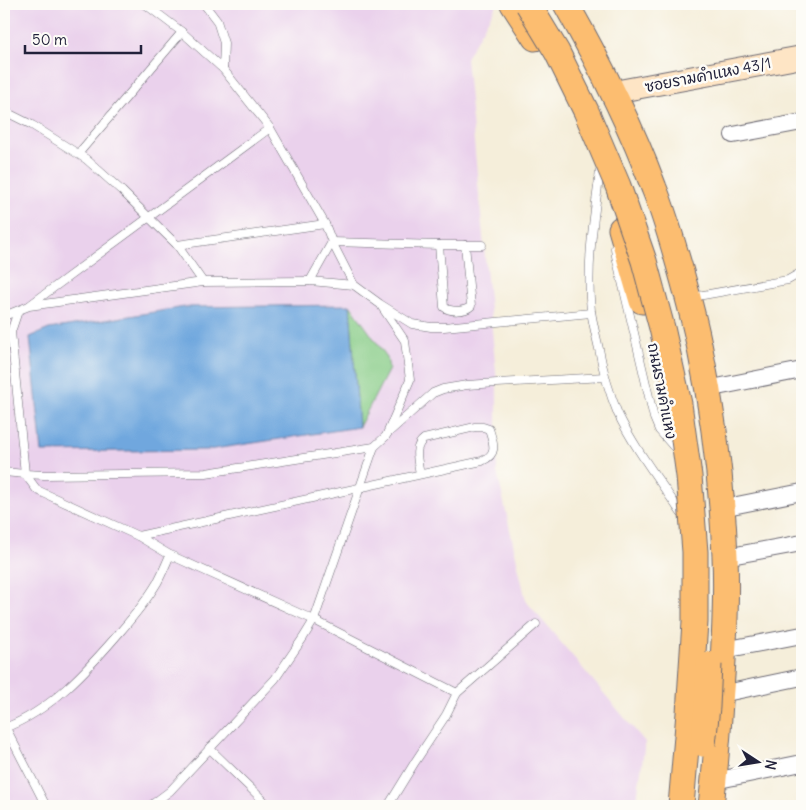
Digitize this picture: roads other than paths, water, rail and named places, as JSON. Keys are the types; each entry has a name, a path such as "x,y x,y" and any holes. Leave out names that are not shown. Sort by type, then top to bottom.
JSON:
{"main road":[{"name":"ถนนรามคำแหง","path":"548,4 571,43 602,105 633,179 660,255 678,324 694,401 705,474 711,552 711,628 707,707 697,806"},
{"path":"566,4 614,92 655,189 672,240 700,348 716,447 725,557 724,650 712,806"},
{"name":"ถนนรามคำแหง","path":"525,7 600,172 620,225 655,351 665,399 681,513 684,569 683,650 678,730 670,806"},
{"name":"ถนนรามคำแหง","path":"525,7 556,52 586,111 618,186 644,261 662,328 679,404 689,476 695,552 694,631 681,806"},
{"path":"680,685 721,690"},
{"path":"678,730 718,728"}],"street":[{"name":"ซอยรามคำแหง 43/1","path":"614,92 802,57"},
{"path":"733,135 802,122"},
{"path":"707,389 802,370"},
{"path":"722,508 802,492"},
{"path":"725,557 802,543"},
{"path":"724,650 802,635"},
{"path":"721,690 802,677"},
{"path":"714,781 802,763"}],"lane":[{"path":"145,4 182,32 223,69 270,128 325,224 354,285 380,304 412,324 431,327 591,313"},
{"path":"204,4 217,21 224,43 223,69"},
{"path":"78,154 182,32"},
{"path":"4,111 32,124 86,159 122,191 177,246 203,282"},
{"path":"4,316 29,306 270,128"},
{"path":"600,172 590,258 591,313 604,377 619,415 629,434 681,513"},
{"path":"177,246 325,224"},
{"path":"332,242 439,246 482,245"},
{"path":"310,281 332,242"},
{"path":"439,246 444,307 448,310 466,310 471,306 465,245"},
{"path":"688,298 788,280 802,272"},
{"path":"29,306 203,282 310,281 354,285"},
{"path":"380,304 405,341 410,380 386,436"},
{"path":"18,311 11,332 25,474 37,490 138,536 170,555 314,620 457,693"},
{"path":"150,806 170,791 275,679 303,638 314,620 374,447 433,393 443,389 467,385 604,377"},
{"path":"138,536 420,474 486,459 493,450 494,444 488,429 475,427 424,439 419,442 417,452 420,474"},
{"path":"4,472 25,474 206,473 374,447"},
{"path":"46,806 5,728 25,719 49,703 96,660 141,607 157,582 170,555"},
{"path":"388,806 446,715 457,693 536,624"},
{"path":"209,748 268,806"}],"water":[{"path":"350,305 359,427 207,450 42,452 30,337 49,329 185,307"}]}
